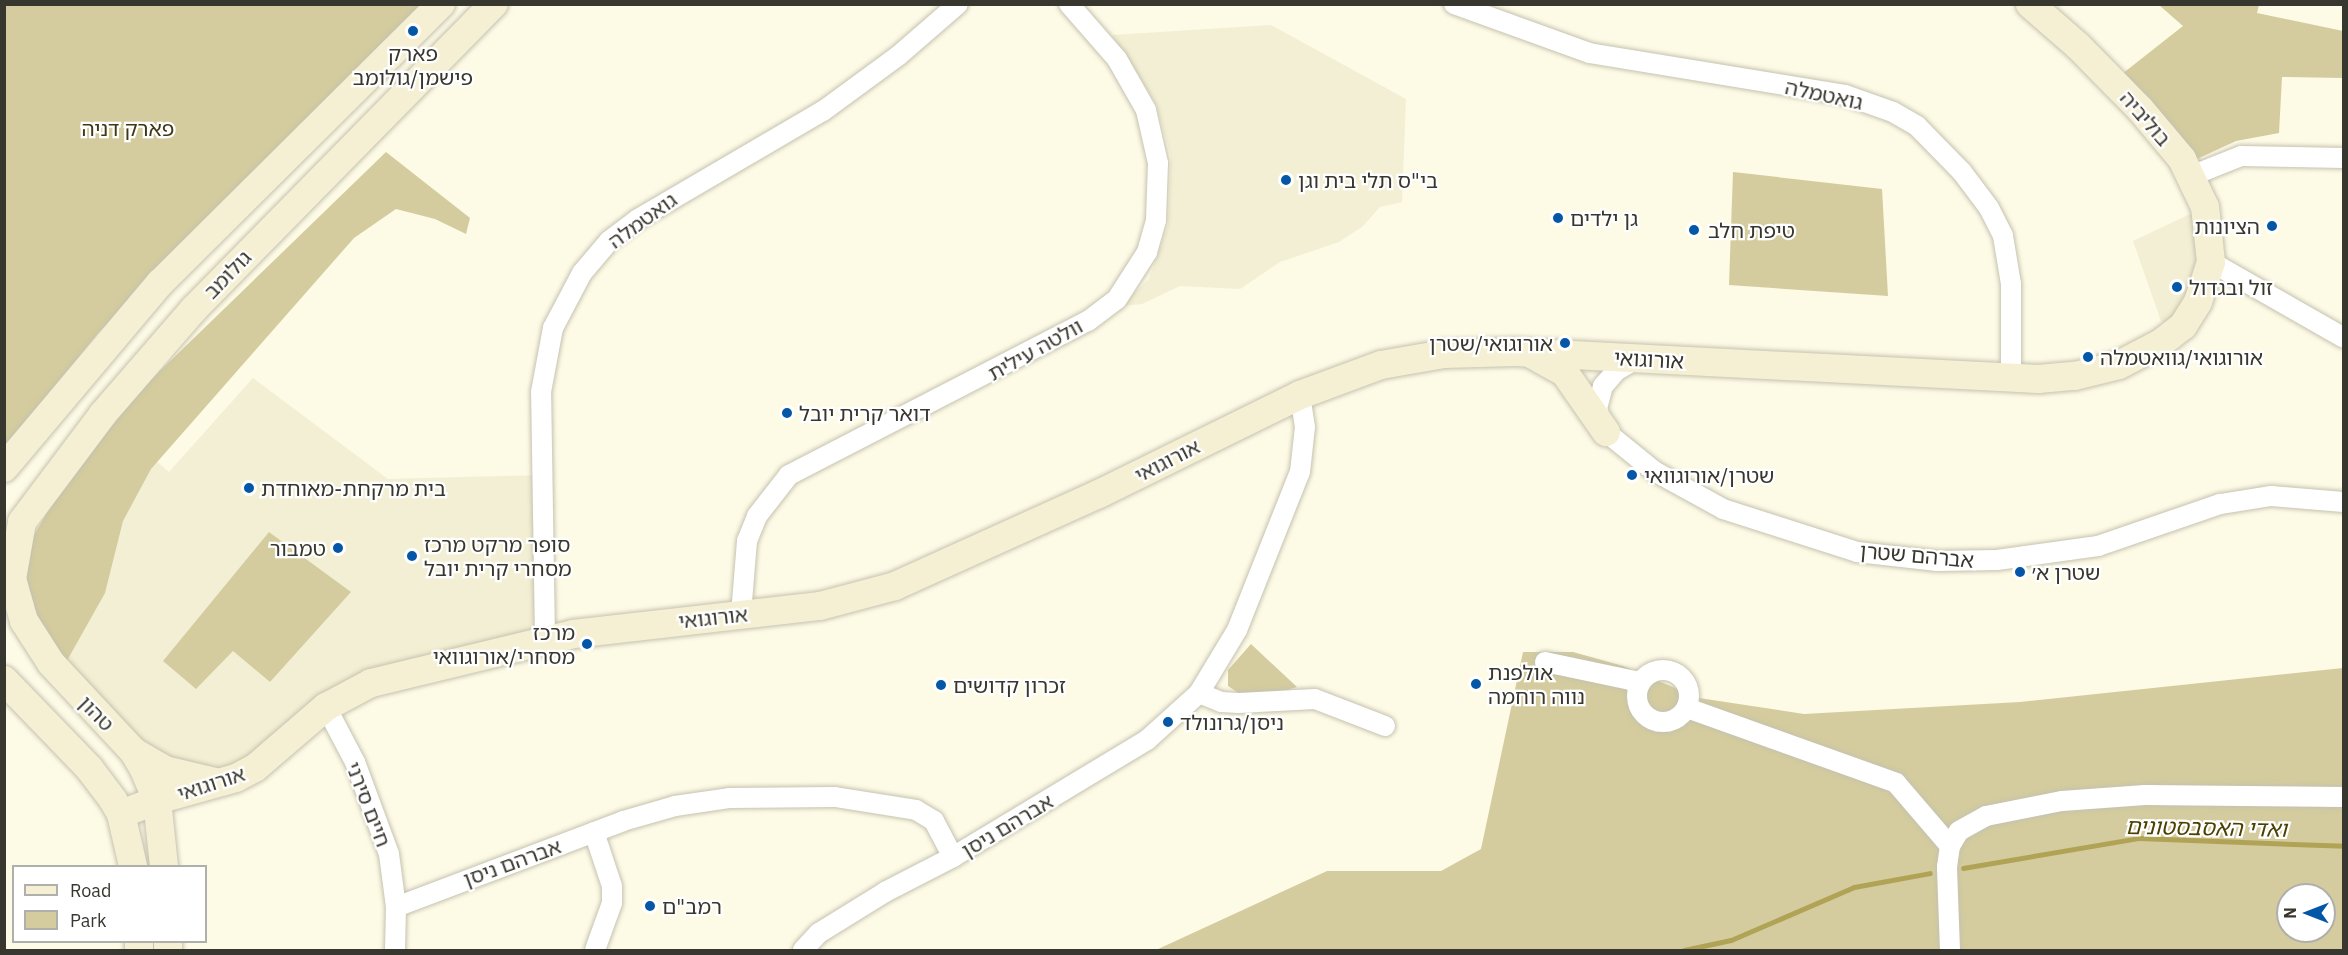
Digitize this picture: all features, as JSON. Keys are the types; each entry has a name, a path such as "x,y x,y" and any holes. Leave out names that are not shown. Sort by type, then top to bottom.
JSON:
{"street":[{"name":"גולומב","path":"4,468 160,283 441,4"},
{"name":"גולומב","path":"8,584 22,522 103,414 193,310 494,4"},
{"name":"גואטמלה","path":"545,640 541,392 553,328 577,280 609,241 674,196 823,111 898,56 958,4"},
{"name":"וולטה עילית","path":"741,614 747,541 757,516 789,475 832,450 972,384 1088,321 1117,299 1147,252 1156,220 1158,163 1146,110 1117,59 1069,4"},
{"name":"גואטמלה","path":"1454,4 1589,53 1845,95 1893,112 1917,126 1962,172 1989,208 2003,236 2011,284 2011,377"},
{"name":"בוליביה","path":"2030,4 2078,46 2140,109 2191,176 2205,207 2211,262"},
{"path":"2191,176 2241,156 2343,158"},
{"name":"אורוגואי","path":"121,814 157,800 220,783 255,768 326,707 371,683 545,640 611,628 847,601 931,573 1300,394 1361,370 1444,354 1528,353 2038,379 2096,372 2161,344 2183,326 2198,302 2211,262"},
{"path":"2211,262 2343,338"},
{"path":"1528,353 1564,373 1606,432"},
{"path":"1606,432 1597,409 1603,386 1617,370 1638,358"},
{"name":"אברהם ניסן","path":"396,907 594,832 675,806 763,795 835,797 916,810 934,821 953,857 1147,740 1199,693 1238,630 1300,472 1305,427 1300,394"},
{"name":"אברהם שטרן","path":"1606,432 1654,471 1723,509 1857,552 1937,561 1997,560 2098,546 2220,504 2271,496 2343,502"},
{"name":"טהון","path":"8,584 35,642 133,751 157,800 164,860"},
{"path":"1545,662 1640,682"},
{"path":"1654,670 1672,670 1686,682 1689,690 1687,708 1667,722 1650,719 1637,699 1640,682 1654,670"},
{"path":"5,682 89,768 121,814 133,865"},
{"path":"1199,693 1221,702 1239,703 1316,699 1385,726"},
{"name":"חיים סירני","path":"326,707 378,819 389,855 396,907 395,951"},
{"path":"1687,708 1896,783 1950,846"},
{"path":"133,751 146,762 165,770 220,783"},
{"path":"164,860 170,832 184,813 220,783"},
{"path":"1950,951 1947,867 1950,846 1959,831 1986,816 2061,801 2145,795 2343,797"},
{"path":"594,832 612,886 612,903 595,951"},
{"path":"803,951 819,933 847,915 953,857"}],"shaded area":[{"name":"בי\"ס תלי בית וגן","path":"1271,25 1406,99 1402,202 1380,207 1362,227 1339,242 1280,262 1240,289 1180,286 1142,304 1121,306 1149,279 1168,226 1171,157 1156,103 1112,35"},
{"path":"2205,207 2211,234 2183,326 2161,321 2133,241"},
{"path":"253,378 388,479 542,475 545,640 371,683 255,768 165,770 35,642 154,459 169,472"}],"green space":[{"name":"פארק דניה","path":"10,4 426,5 99,332 5,447 5,7"},
{"path":"2159,5 2259,5 2257,13 2343,31 2343,78 2282,77 2279,133 2236,141 2197,159 2122,74 2183,26"},
{"path":"386,152 470,218 466,234 435,219 396,209 354,238 151,469 123,521 105,593 64,666 43,636 24,572 28,545 74,467 133,397"},
{"path":"1733,172 1882,189 1888,296 1729,285"},
{"path":"269,532 351,592 270,682 233,651 196,689 163,661"},
{"path":"1251,644 1297,687 1278,693 1243,696 1228,686 1228,670"},
{"path":"1523,652 1573,652 1623,666 1699,698 1804,714 2020,702 2343,668 2343,950 1156,950 1327,871 1441,871 1481,849"}],"waterway":[{"name":"ואדי האסבסטונים","path":"1963,868 2139,838 2344,846"},
{"name":"ואדי האסבסטונים","path":"1684,950 1731,940 1854,887 1930,873"}],"place":[{"name":"פארק פישמן/גולומב","path":"413,31"},
{"name":"בי\"ס תלי בית וגן","path":"1286,180"},
{"name":"גן ילדים","path":"1558,218"},
{"name":"הציונות","path":"2272,226"},
{"name":"טיפת חלב","path":"1694,230"},
{"name":"זול ובגדול","path":"2177,287"},
{"name":"אורוגואי/שטרן","path":"1565,343"},
{"name":"אורוגואי/גוואטמלה","path":"2088,357"},
{"name":"דואר קרית יובל","path":"787,413"},
{"name":"שטרן/אורוגוואי","path":"1632,475"},
{"name":"בית מרקחת-מאוחדת","path":"249,488"},
{"name":"טמבור","path":"338,548"},
{"name":"סופר מרקט מרכז מסחרי קרית יובל","path":"412,556"},
{"name":"שטרן א׳","path":"2020,572"},
{"name":"מרכז מסחרי/אורוגוואי","path":"587,644"},
{"name":"אולפנת נווה רוחמה","path":"1476,684"},
{"name":"זכרון קדושים","path":"941,685"},
{"name":"ניסן/גרונולד","path":"1168,722"},
{"name":"רמב\"ם","path":"650,906"}]}
